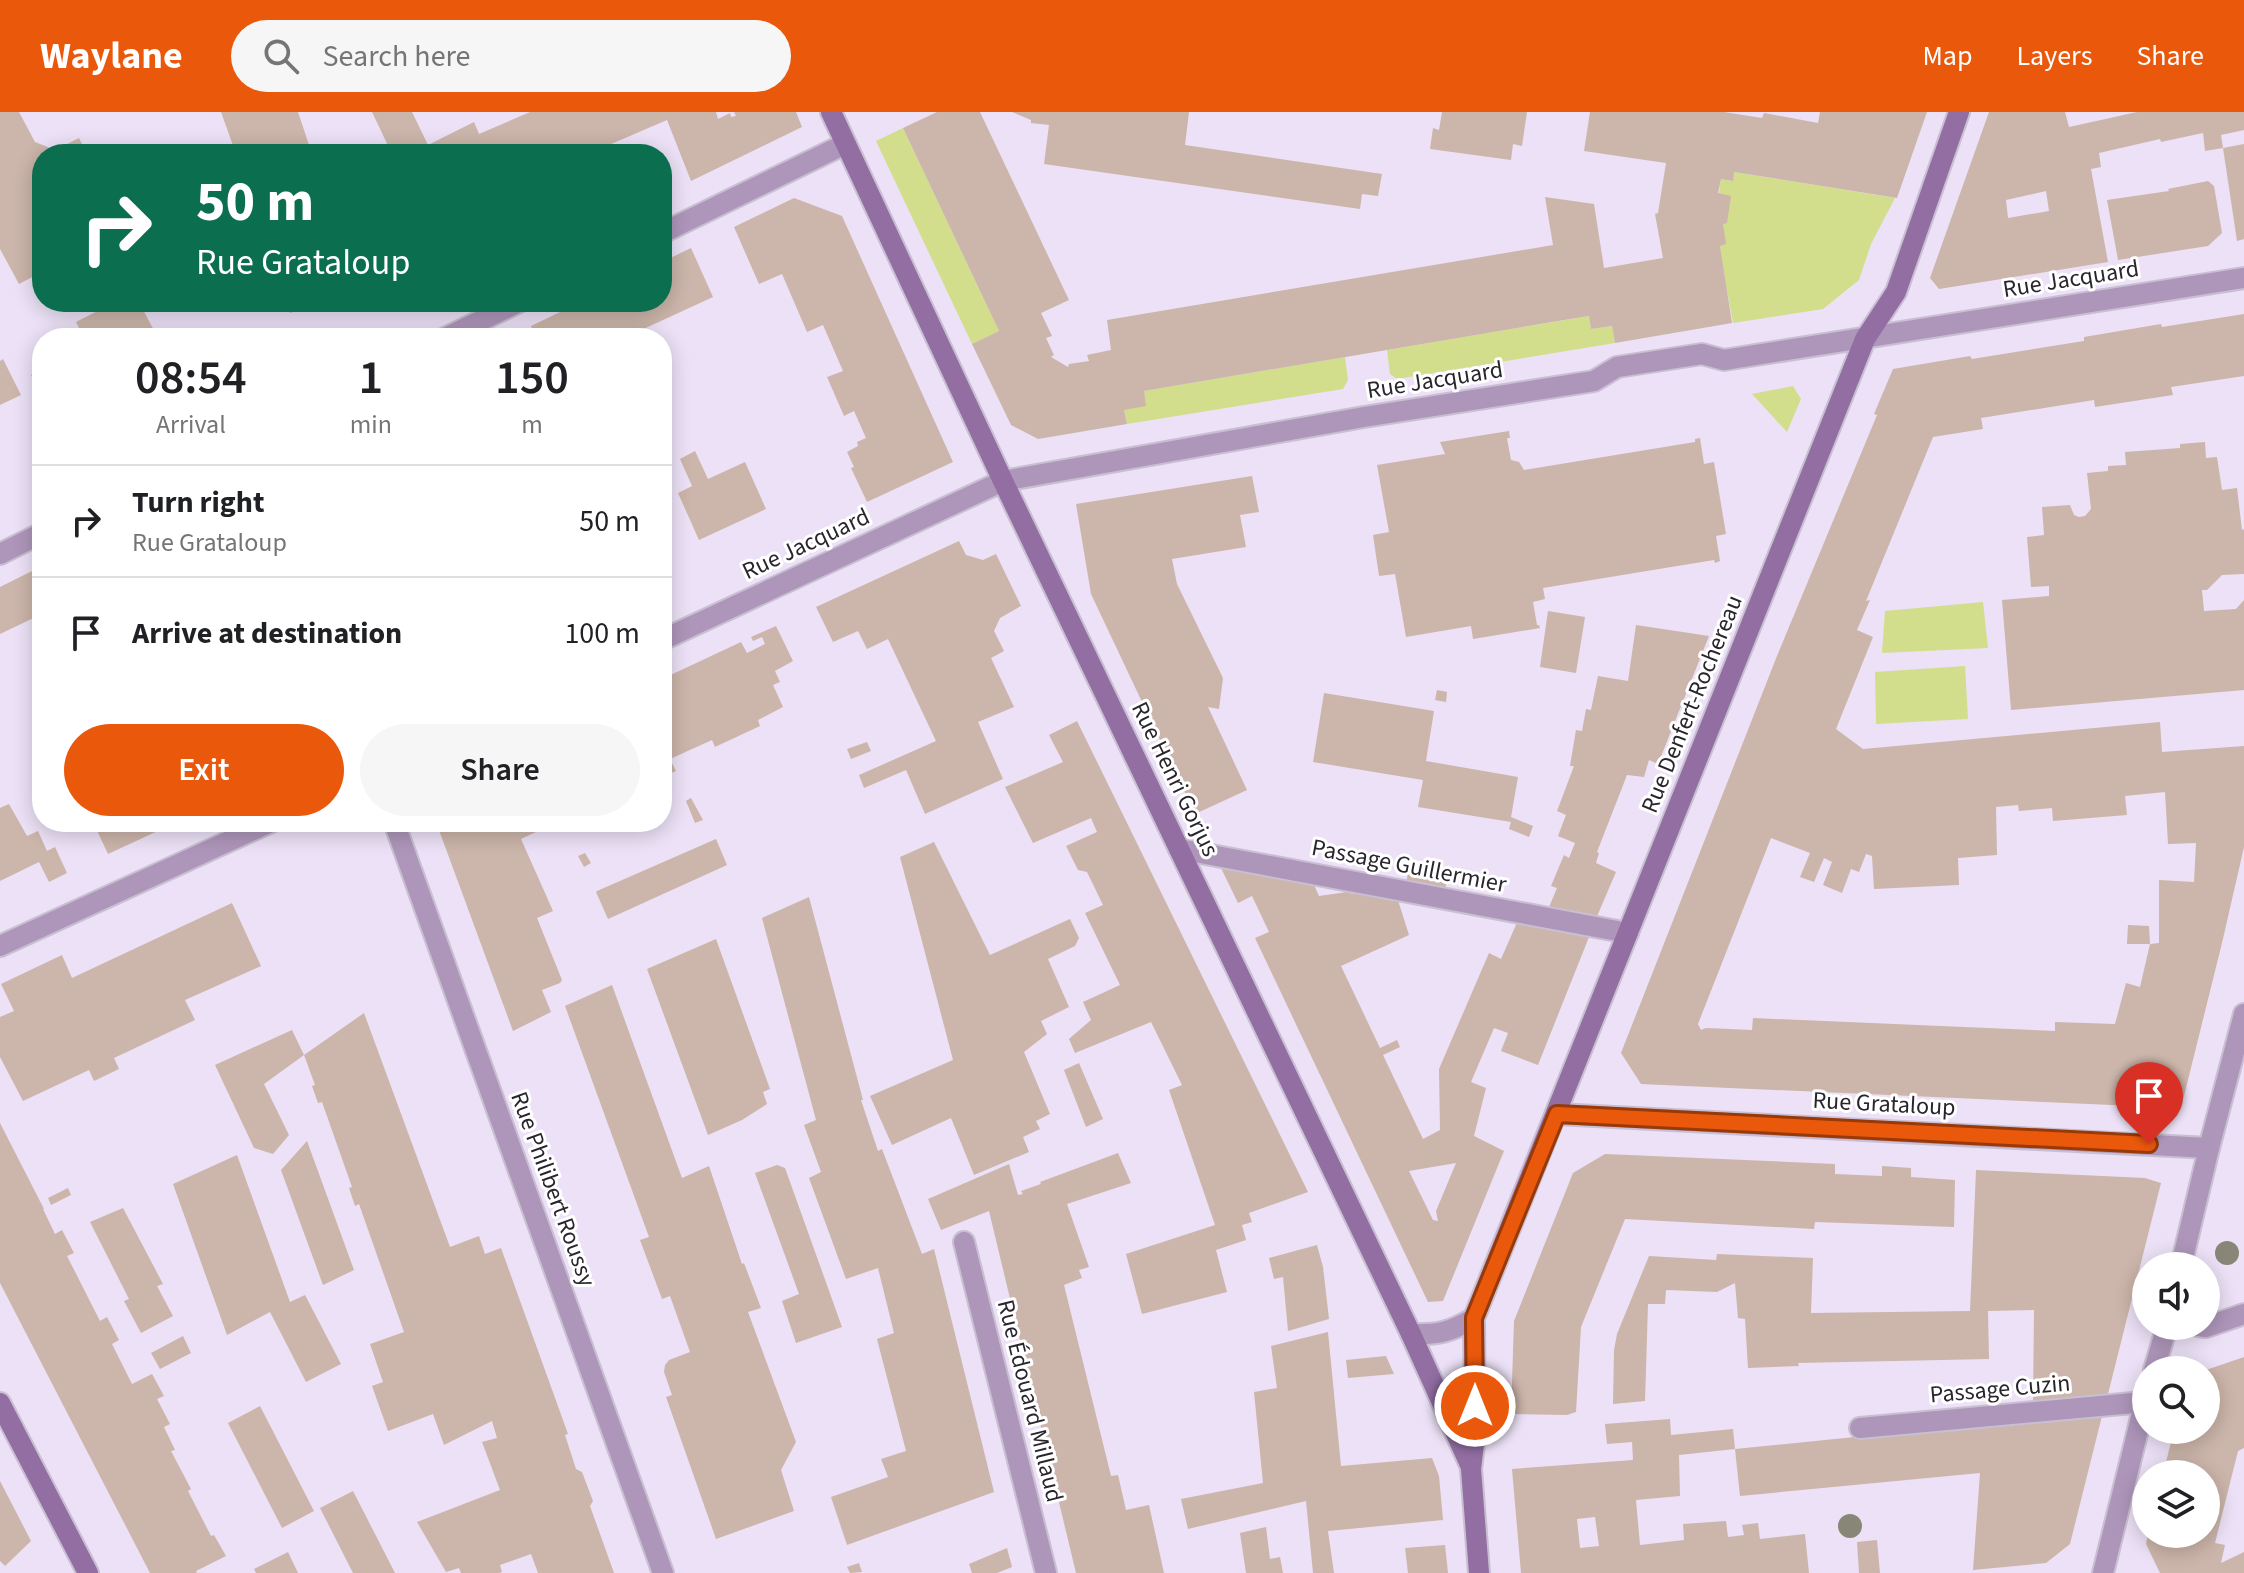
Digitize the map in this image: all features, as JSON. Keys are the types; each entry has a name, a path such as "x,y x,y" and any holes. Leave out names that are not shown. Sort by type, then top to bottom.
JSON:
{"street":[{"name":"Rue Henri Gorjus","path":"831,112 1003,481 1411,1334 1471,1469"},
{"name":"Rue Denfert-Rochereau","path":"1479,1573 1471,1469 1475,1435 1474,1318 1865,339 1896,292 1959,112"},
{"path":"672,228 845,144"},
{"name":"Rue Jacquard","path":"672,635 1003,481 1364,417 1594,381 1617,367 1702,354 1724,360 2244,278"},
{"path":"466,328 498,312"},
{"path":"0,554 32,538"},
{"path":"0,946 249,832"},
{"name":"Rue Philibert Roussy","path":"398,832 663,1573"},
{"name":"Passage Guillermier","path":"1179,849 1628,933"},
{"path":"2184,1252 2244,1014"},
{"name":"Rue Grataloup","path":"1557,1114 2209,1148"},
{"name":"Rue Édouard Millaud","path":"964,1242 1046,1573"},
{"path":"2220,1322 2244,1314"},
{"path":"1411,1334 1453,1331 1474,1318"},
{"name":"Passage Cuzin","path":"1860,1428 2132,1400"},
{"path":"0,1403 88,1573"},
{"path":"2103,1573 2134,1444"}],"green space":[{"path":"903,128 999,331 972,344 876,141"},
{"path":"1734,172 1895,198 1871,244 1859,280 1823,309 1733,323 1718,215 1721,179 1732,181"},
{"path":"1589,316 1591,329 1612,326 1615,343 1397,379 1390,374 1387,350"},
{"path":"1345,357 1348,380 1343,389 1127,424 1124,410 1144,391"},
{"path":"1793,386 1801,399 1787,432 1752,394"},
{"path":"1983,602 1988,648 1882,653 1885,611"},
{"path":"1965,666 1968,719 1876,724 1875,672"}],"building":[{"path":"0,112 19,112 35,142 40,144 32,144 32,277 19,284 0,249"},
{"path":"221,112 298,112 309,144 232,144"},
{"path":"372,112 412,112 428,144 387,144"},
{"path":"530,112 716,112 718,119 730,113 731,117 736,116 734,112 796,112 802,127 691,181 667,120 611,144 430,144 474,122 479,134"},
{"path":"937,112 980,112 1069,300 1041,313 1052,336 1046,338 1054,355 1051,357 1068,367 1069,364 1089,361 1087,355 1111,350 1107,320 1553,245 1545,197 1594,204 1604,268 1663,258 1655,214 1658,213 1666,163 1584,151 1590,112 1724,112 1762,118 1764,113 1818,123 1820,112 1927,112 1897,198 1734,172 1733,181 1721,179 1718,193 1731,196 1727,223 1723,224 1726,244 1720,246 1732,323 1615,343 1612,326 1591,329 1589,316 1552,322 1144,391 1146,406 1124,410 1127,424 1038,439 1011,425 972,344 999,331 903,128"},
{"path":"1012,112 1189,112 1185,145 1382,174 1378,196 1362,194 1360,209 1044,164 1049,125 1031,123 1031,120"},
{"path":"1442,112 1527,112 1522,146 1513,144 1511,160 1430,149 1433,128 1439,130"},
{"path":"1989,112 2065,112 2069,127 2137,112 2244,112 2244,130 2221,135 2223,148 2205,151 2203,133 2099,153 2101,167 2091,169 2108,262 1939,289 1930,278","holes":["2046,191 2049,211 2008,218 2006,200"]},
{"path":"79,138 82,144 67,144"},
{"path":"2244,144 2244,239 2237,241 2223,148"},
{"path":"2208,181 2214,186 2222,233 2208,246 2118,260 2107,200 2169,191"},
{"path":"794,198 842,216 953,462 867,502 847,452 866,438 854,411 844,416 827,377 843,371 823,325 807,332 782,274 759,284 734,227"},
{"path":"691,248 713,297 646,328 532,328 560,312 672,312 672,257"},
{"path":"96,312 144,312 153,328 79,328 76,322"},
{"path":"2244,314 2244,376 2171,387 2173,395 2095,407 2094,400 1981,418 1983,429 1933,437 1866,601 1870,600 1857,630 1873,637 1836,729 1863,749 2160,722 2162,752 2244,746 2244,847 2181,1108 1641,1084 1621,1053 1893,369 2084,341 2084,337 2161,324 2162,327","holes":["2165,792 2168,844 2196,843 2194,882 2159,880 2159,943 2150,944 2140,987 2126,983 2115,1024 2055,1022 2055,1031 1753,1018 1752,1030 1701,1030 1698,1024 1771,838 1810,853 1800,877 1814,882 1824,858 1832,862 1823,885 1842,893 1851,869 1859,872 1866,854 1872,856 1874,889 1959,885 1958,858 1997,855 1996,807 2018,805 2019,811 2052,808 2053,821 2127,815 2125,796"]},
{"path":"3,359 21,395 0,405 0,361"},
{"path":"1509,431 1510,438 1507,438 1511,460 1519,462 1524,470 1695,442 1700,438 1704,464 1714,462 1726,534 1716,536 1720,561 1543,588 1545,599 1533,602 1540,628 1473,639 1471,626 1406,637 1395,574 1379,576 1373,535 1389,532 1377,465 1445,454 1440,442"},
{"path":"2205,442 2206,458 2217,457 2222,490 2237,488 2244,529 2244,574 2222,575 2207,590 2202,590 2204,611 2236,609 2244,600 2244,690 2011,710 2002,600 2049,596 2049,586 2031,587 2027,537 2044,535 2042,507 2070,505 2074,515 2085,516 2091,509 2087,473 2108,471 2108,466 2126,465 2125,452 2180,448 2180,444"},
{"path":"695,451 708,479 745,462 766,509 699,540 678,493 692,486 680,459"},
{"path":"1252,476 1259,512 1240,515 1246,547 1172,559 1177,584 1223,678 1219,709 1208,707 1247,790 1195,814 1091,594 1076,504"},
{"path":"959,541 966,555 983,560 996,554 1021,606 1000,618 994,631 1004,651 991,658 1014,707 978,722 1003,779 925,814 906,770 864,788 859,775 936,741 888,639 867,649 858,631 833,642 816,607"},
{"path":"32,571 32,619 0,634 0,587"},
{"path":"1548,611 1585,617 1576,673 1540,667"},
{"path":"1636,625 1709,636 1658,764 1649,760 1644,777 1627,775 1597,852 1596,863 1616,872 1595,921 1547,912 1557,888 1551,886 1564,855 1569,858 1575,843 1558,836 1566,815 1557,811 1574,766 1570,766 1576,730 1582,731 1586,709 1591,710 1598,676 1628,681"},
{"path":"776,626 793,661 775,671 780,682 773,685 783,707 758,720 760,726 715,747 712,740 672,758 672,674 741,642 747,653 765,644 762,637 753,641 751,637"},
{"path":"1437,690 1447,692 1446,702 1435,700"},
{"path":"1324,693 1434,711 1426,761 1518,777 1511,817 1533,826 1529,837 1509,829 1511,822 1418,807 1423,780 1313,762"},
{"path":"1077,721 1308,1192 1249,1213 1252,1222 1242,1225 1246,1240 1216,1250 1227,1292 1142,1314 1126,1254 1215,1225 1169,1090 1182,1085 1151,1022 1075,1053 1069,1039 1091,1020 1083,1002 1120,985 1085,913 1103,905 1087,872 1078,870 1066,846 1097,832 1091,818 1033,843 1005,787 1063,762 1049,735"},
{"path":"867,742 871,751 851,759 847,749"},
{"path":"691,798 703,820 695,823 686,801"},
{"path":"9,804 27,836 38,832 47,851 55,847 67,873 49,882 39,862 0,881 0,808"},
{"path":"98,832 156,832 108,854"},
{"path":"440,832 536,832 521,839 553,911 537,918 562,980 542,990 551,1012 513,1031"},
{"path":"716,839 727,865 608,919 597,891"},
{"path":"934,842 990,955 1070,919 1079,938 1075,946 1048,959 1069,1007 1041,1021 1047,1034 1024,1052 1050,1114 1036,1121 1040,1129 1023,1137 1029,1152 974,1175 951,1118 892,1145 870,1096 953,1060 900,857"},
{"path":"585,853 591,863 584,867 578,856"},
{"path":"1409,866 1448,874 1445,891 1406,885"},
{"path":"1221,868 1314,885 1319,896 1347,892 1396,894 1409,935 1341,966 1380,1048 1397,1040 1400,1047 1383,1055 1423,1139 1440,1130 1439,1069 1489,953 1501,959 1519,918 1591,932 1538,1065 1501,1051 1508,1033 1494,1028 1471,1082 1486,1088 1474,1136 1504,1151 1443,1301 1428,1302 1255,938 1269,932 1252,896 1238,903","holes":["1456,1163 1436,1211 1438,1221 1433,1220 1409,1171"]},
{"path":"809,897 861,1100 878,1151 882,1149 922,1254 934,1249 994,1492 847,1545 831,1497 888,1477 881,1459 906,1451 877,1339 894,1333 878,1268 846,1279 809,1178 821,1172 804,1125 816,1120 762,918"},
{"path":"232,903 261,966 185,1000 195,1020 114,1058 119,1069 94,1081 89,1070 23,1101 0,1057 0,1017 14,1011 1,984 62,955 72,978"},
{"path":"2128,925 2149,926 2150,944 2127,944"},
{"path":"716,939 770,1089 763,1092 767,1104 742,1120 708,1135 647,969"},
{"path":"612,985 682,1178 709,1166 742,1264 761,1308 748,1312 796,1442 781,1470 794,1511 716,1539 666,1397 672,1395 664,1372 665,1365 669,1360 690,1352 670,1296 662,1299 640,1240 649,1237 565,1006"},
{"path":"364,1013 450,1247 479,1236 485,1254 501,1248 568,1434 565,1435 576,1469 582,1472 593,1501 590,1506 614,1573 538,1573 531,1554 500,1565 502,1572 499,1573 461,1573 459,1568 446,1572 417,1522 500,1490 482,1442 497,1438 492,1421 444,1445 433,1414 388,1431 372,1386 383,1382 370,1344 404,1332 359,1204 355,1206 349,1188 352,1187 322,1102 318,1103 304,1055"},
{"path":"292,1030 304,1055 264,1084 289,1135 273,1154 254,1148 215,1065"},
{"path":"1079,1063 1103,1119 1086,1127 1064,1070"},
{"path":"0,1123 55,1234 62,1230 74,1253 67,1256 100,1321 107,1317 119,1340 112,1344 132,1384 152,1374 164,1396 157,1399 170,1424 164,1427 175,1450 171,1451 211,1536 214,1535 226,1556 197,1573 150,1573 0,1283"},
{"path":"307,1141 354,1270 323,1285 281,1170"},
{"path":"1118,1153 1131,1183 1067,1204 1089,1267 1079,1270 1082,1278 1064,1285 1111,1476 1118,1475 1126,1510 1149,1505 1164,1573 1076,1573 989,1211 941,1230 928,1199 1009,1164 1018,1195 1023,1194 1021,1191 1040,1182"},
{"path":"1605,1154 1835,1164 1835,1174 1882,1176 1882,1166 1911,1168 1911,1177 1955,1180 1954,1227 1815,1222 1814,1229 1625,1219 1581,1327 1576,1412 1567,1415 1511,1414 1514,1321 1573,1173"},
{"path":"237,1155 290,1302 305,1295 341,1364 306,1382 270,1312 227,1335 173,1184"},
{"path":"777,1165 785,1168 842,1327 796,1343 782,1301 799,1294 755,1173"},
{"path":"1976,1170 2145,1178 2161,1183 2144,1252 2132,1252 2132,1298 2107,1398 2033,1404 2034,1310 1988,1311 1989,1359 1798,1363 1799,1366 1748,1368 1745,1319 1738,1318 1735,1283 1717,1292 1666,1290 1665,1304 1648,1304 1645,1401 1613,1404 1617,1334 1649,1256 1716,1260 1717,1254 1813,1258 1811,1313 1970,1311"},
{"path":"68,1188 71,1195 51,1205 48,1198"},
{"path":"123,1208 163,1284 157,1286 173,1316 141,1333 124,1301 129,1299 90,1222"},
{"path":"1317,1245 1323,1267 1329,1319 1288,1331 1283,1277 1274,1279 1269,1258"},
{"path":"1328,1332 1341,1466 1432,1458 1439,1476 1443,1520 1328,1531 1334,1573 1313,1573 1306,1501 1188,1529 1181,1499 1263,1483 1254,1392 1277,1388 1271,1346"},
{"path":"183,1336 191,1353 160,1369 151,1353"},
{"path":"1386,1356 1394,1374 1348,1378 1346,1360"},
{"path":"2244,1357 2244,1448 2238,1451 2220,1523 2220,1460 2166,1460 2170,1444 2220,1444 2220,1365"},
{"path":"260,1406 314,1511 282,1528 228,1423"},
{"path":"2103,1412 2070,1544 2046,1563 1973,1570 1980,1473 1740,1496 1735,1449"},
{"path":"1670,1419 1671,1435 1733,1429 1735,1449 1679,1455 1680,1496 1636,1500 1640,1545 1684,1540 1683,1524 1726,1521 1728,1537 1744,1535 1742,1525 1758,1523 1760,1539 1805,1534 1809,1573 1521,1573 1512,1469 1633,1460 1632,1442 1607,1444 1605,1424","holes":["1595,1517 1599,1546 1580,1548 1577,1519"]},
{"path":"0,1481 31,1541 5,1566 0,1561"},
{"path":"353,1491 395,1573 353,1573 320,1508"},
{"path":"1266,1527 1270,1559 1280,1557 1283,1573 1246,1573 1240,1533"},
{"path":"1877,1540 1880,1573 1859,1573 1857,1542"},
{"path":"2220,1544 2225,1545 2221,1563 2244,1552 2244,1573 2160,1573 2148,1548 2220,1548"},
{"path":"1445,1545 1448,1573 1408,1573 1405,1548"},
{"path":"1007,1548 1012,1567 997,1573 972,1573 969,1564"},
{"path":"288,1552 298,1573 256,1573 254,1569"},
{"path":"859,1563 862,1572 850,1573 847,1567"}],"route":[{"path":"1475,1406 1474,1318 1557,1114 2149,1144"}]}
